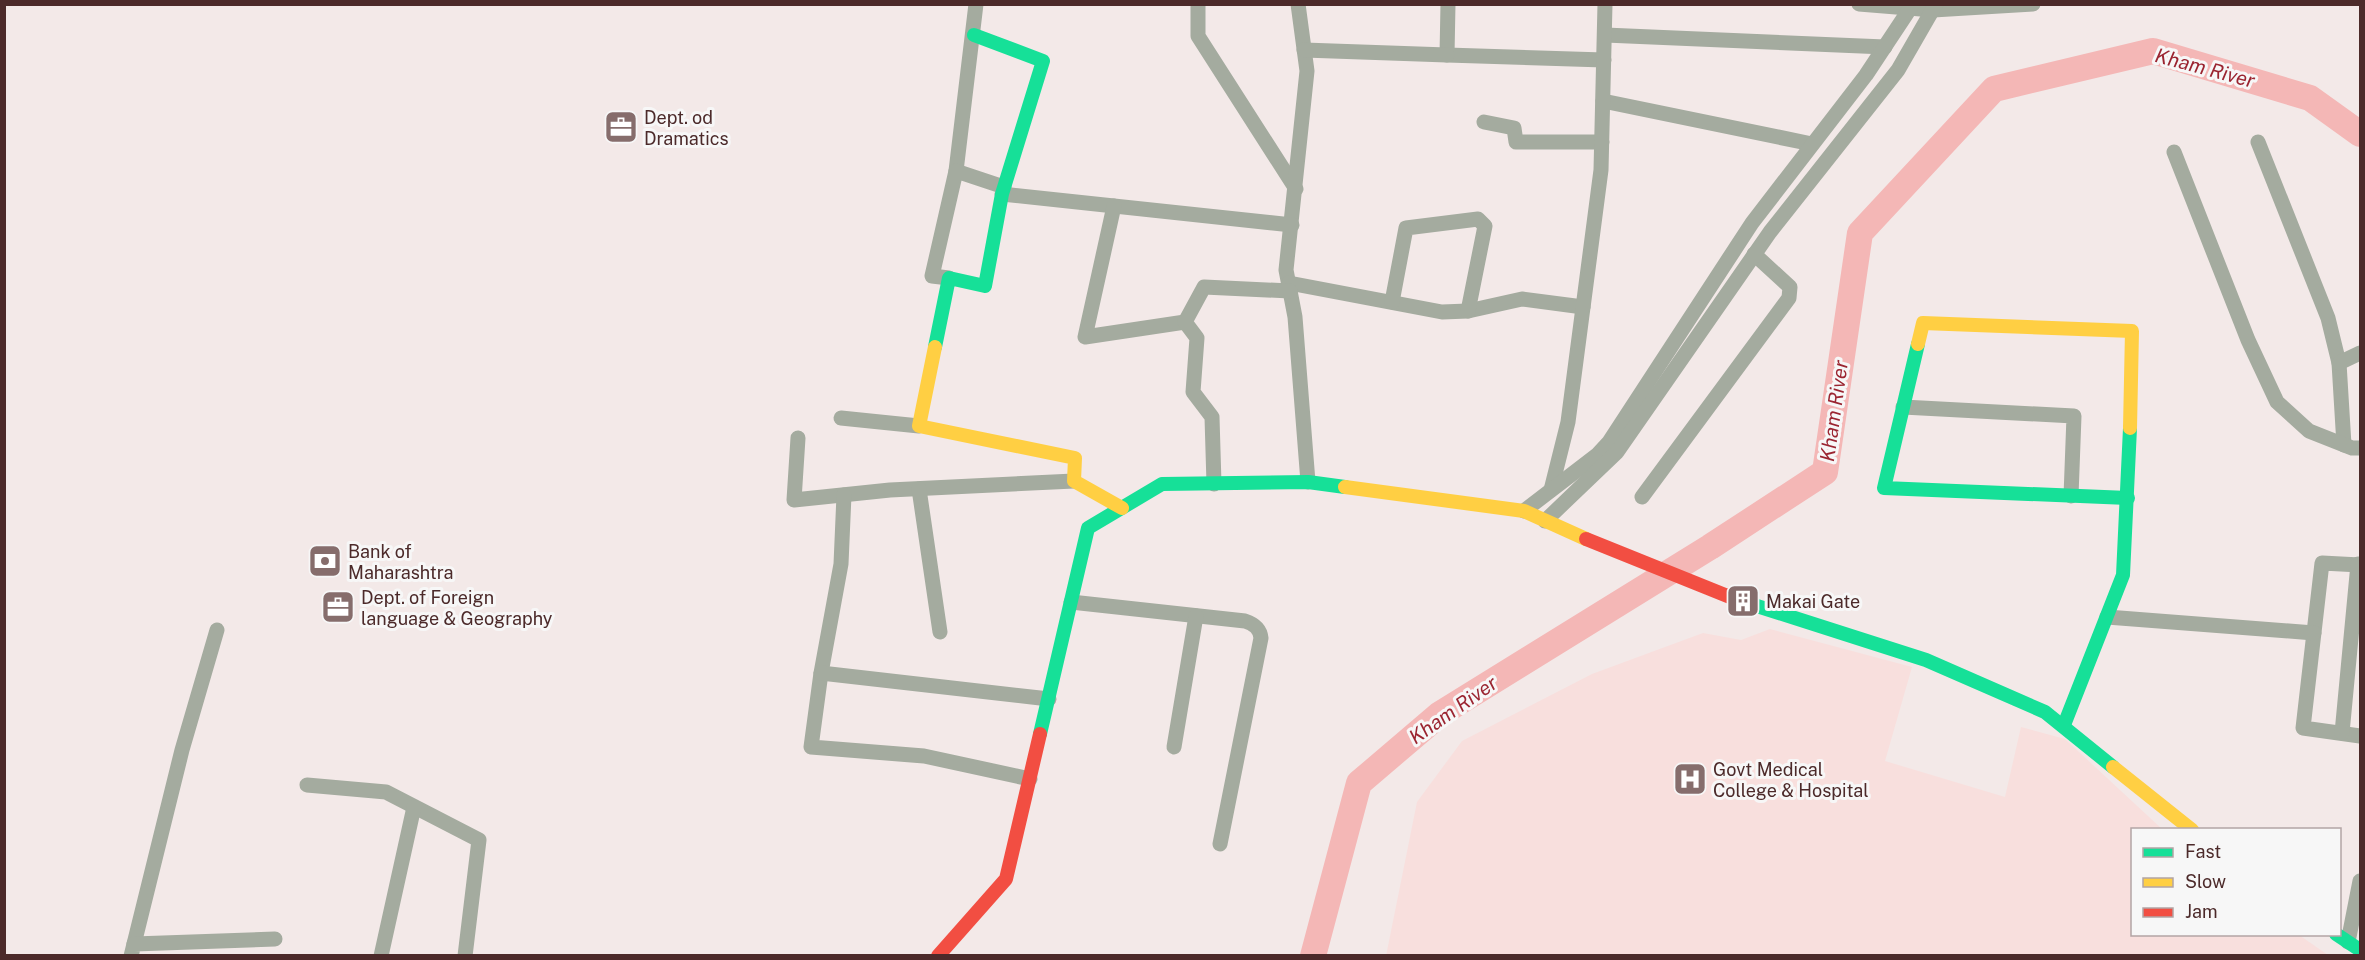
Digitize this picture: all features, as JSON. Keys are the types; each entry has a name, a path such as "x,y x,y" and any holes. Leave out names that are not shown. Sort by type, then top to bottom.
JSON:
{"street":[{"path":"974,35 1043,61 1003,191 985,286 932,276 956,171 976,4"},
{"path":"1198,4 1198,36 1296,189"},
{"path":"1298,4 1307,71 1287,270 1295,316 1308,482"},
{"path":"1447,55 1448,4"},
{"path":"1551,490 1568,422 1601,170 1605,4"},
{"path":"1859,4 1912,7 2033,4"},
{"path":"1524,511 1597,455 1609,442 1752,223 1885,47 1912,7"},
{"path":"1545,520 1617,452 1754,254 1898,70 1935,7"},
{"path":"1605,35 1885,47"},
{"path":"1304,50 1604,60"},
{"path":"1603,100 1812,144"},
{"path":"1484,122 1514,128 1516,142 1602,142"},
{"path":"2258,142 2328,318 2339,363 2344,445"},
{"path":"2174,152 2248,340 2277,402 2309,431 2344,445 2361,448"},
{"path":"956,171 1003,191 1114,206 1292,225"},
{"path":"1114,206 1085,337 1185,322"},
{"path":"1392,302 1406,228 1478,219 1485,226 1468,311"},
{"path":"1641,497 1789,298 1790,287 1754,254"},
{"path":"920,426 949,278"},
{"path":"1185,322 1204,287 1290,287 1442,312 1468,311 1522,299 1583,307"},
{"path":"1185,322 1197,338 1193,392 1212,417 1214,483"},
{"path":"2064,725 2123,575 2128,498 2132,331 1923,323 1884,488 2128,498"},
{"path":"2339,363 2361,353"},
{"path":"1903,407 2074,416 2071,495"},
{"path":"842,418 920,426 1075,458 1074,481"},
{"path":"798,438 794,500 919,489 1074,481 1122,508"},
{"path":"938,956 1006,879 1088,528 1162,484 1308,482 1524,511 1613,551 1730,597"},
{"path":"919,489 940,632"},
{"path":"844,495 841,564 821,673 811,747 924,756 1030,779"},
{"path":"2342,733 2359,565 2322,562 2303,728 2361,736"},
{"path":"1071,602 1253,623 1261,632 1262,638 1220,844"},
{"path":"1757,606 1926,660 2045,711 2190,828"},
{"path":"1174,747 1196,616"},
{"path":"2107,617 2314,633"},
{"path":"217,630 182,750 133,950 275,939"},
{"path":"821,673 1049,699"},
{"path":"307,785 386,792 479,840 465,956"},
{"path":"381,956 414,807"},
{"path":"2348,942 2361,881"}],"shaded area":[{"name":"Govt Medical College & Hospital","path":"1770,629 1912,667 1885,761 2005,797 2021,727 2065,739 2161,828 2131,828 2131,936 2300,936 2328,955 1386,956 1417,802 1462,741 1592,674 1703,633 1741,640"}],"waterway":[{"name":"Kham River","path":"1313,956 1359,783 1440,714 1710,547 1825,472 1860,233 1994,89 2153,51 2310,98 2360,134"}],"traffic: fast":[{"path":"935,347 949,278 985,286 1002,194 1043,61 974,35"},
{"path":"1918,344 1884,488 2128,498"},
{"path":"2064,725 2123,575 2130,428"},
{"path":"1040,734 1088,528 1162,484 1308,482 1345,487"},
{"path":"1757,606 1926,660 2045,712 2113,767"},
{"path":"2339,936 2360,950"}],"traffic: slow":[{"path":"1918,344 1923,323 2132,331 2130,428"},
{"path":"935,347 919,426 1075,458 1074,481 1122,508"},
{"path":"1345,487 1524,511 1586,539"},
{"path":"2113,767 2189,828"}],"traffic: jam":[{"path":"1586,539 1730,597"},
{"path":"938,956 1006,879 1040,734"}],"place":[{"name":"Dept. od Dramatics","path":"621,127"},
{"name":"Bank of Maharashtra","path":"325,561"},
{"name":"Makai Gate","path":"1743,601"},
{"name":"Dept. of Foreign language & Geography","path":"338,607"},
{"name":"Govt Medical College & Hospital","path":"1690,779"}]}
